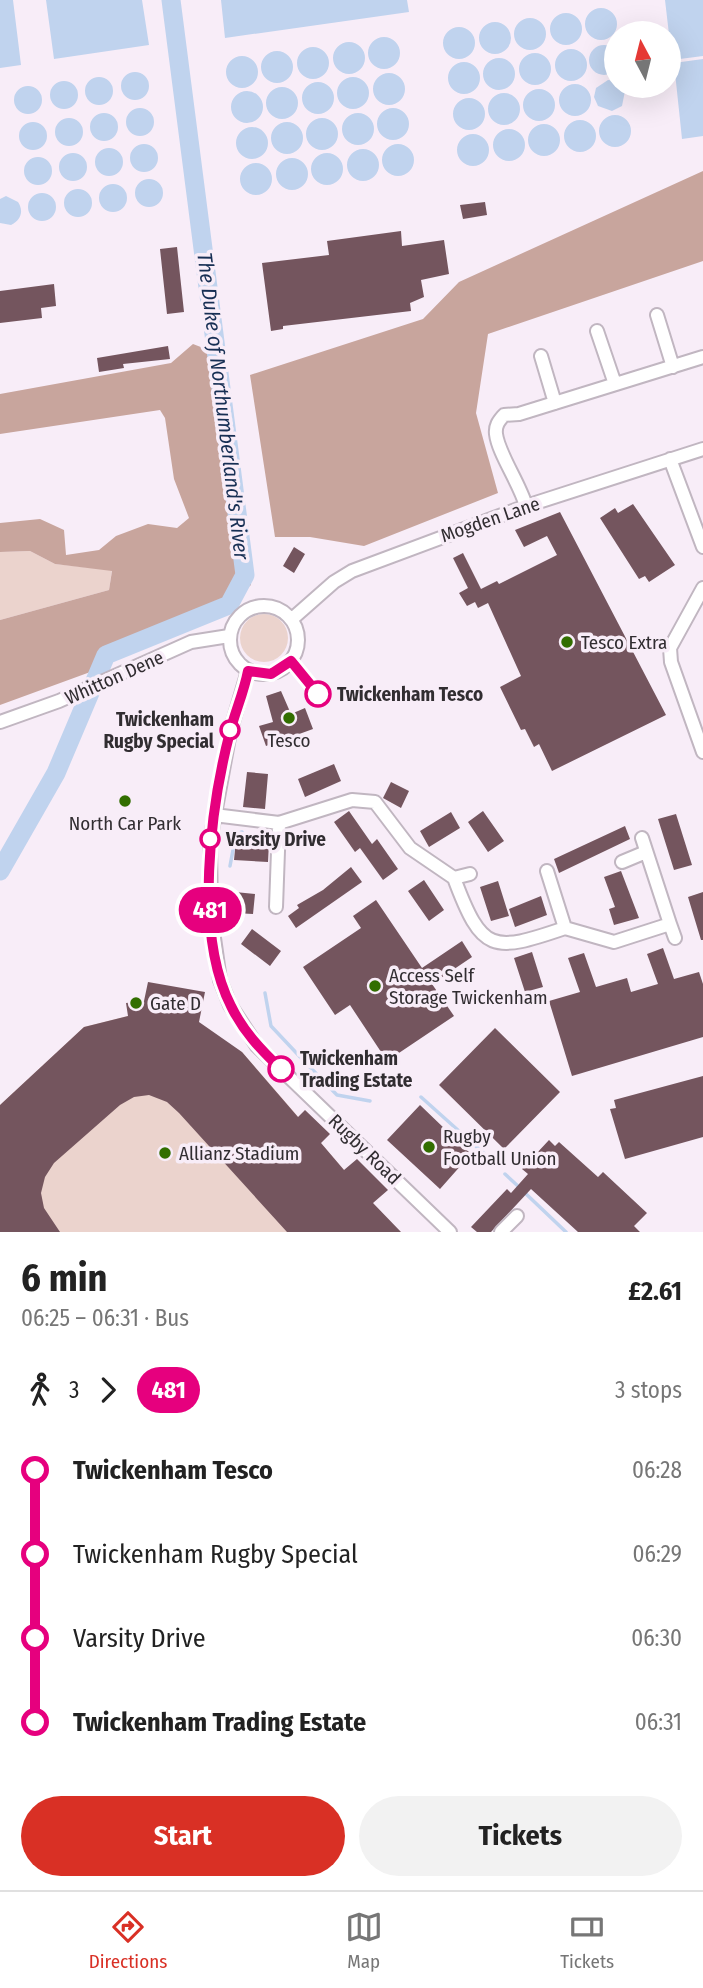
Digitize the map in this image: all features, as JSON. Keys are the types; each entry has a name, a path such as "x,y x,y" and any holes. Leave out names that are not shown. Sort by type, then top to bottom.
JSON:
{"street":[{"path":"657,315 673,367"},
{"path":"597,331 615,384"},
{"path":"541,356 555,403"},
{"path":"526,506 522,490 496,436 496,424 505,415 555,403 703,358"},
{"name":"Mogden Lane","path":"292,620 334,582 352,571 526,506 703,449"},
{"path":"670,459 703,547"},
{"path":"703,588 670,648 671,662 703,751"},
{"path":"254,607 274,608 292,620 298,641 291,661 271,674 248,671 233,657 229,636 237,618 254,607"},
{"name":"Whitton Dene","path":"0,722 83,691 191,642 229,636"},
{"name":"Rugby Road","path":"248,671 230,732 210,851 211,917 216,964 230,1005 257,1046 450,1232"},
{"path":"214,815 279,822 352,800 375,802 410,848 454,878 468,917 484,938 496,944 509,945 565,928 614,942 670,924"},
{"path":"276,907 279,822"},
{"path":"642,838 675,937"},
{"path":"622,862 646,852"},
{"path":"547,871 565,928"},
{"path":"454,878 470,873"},
{"path":"501,1232 517,1216"}],"shaded area":[{"path":"703,171 703,261 488,334 476,413 498,493 364,546 310,537 275,537 250,375 423,319 459,282"},
{"path":"193,344 211,351 235,546 250,561 251,585 210,618 139,647 93,671 0,705 0,620 109,590 112,571 55,564 30,551 0,552 0,523 40,519 64,530 66,555 99,550 116,536 148,524 177,528 189,518 174,479 165,418 160,410 0,434 0,394 171,363"},
{"path":"30,551 55,564 112,570 109,590 0,620 0,552"},
{"path":"264,614 281,621 288,638 281,655 264,662 247,655 240,638 247,621"},
{"name":"Allianz Stadium","path":"140,1013 242,1052 371,1201 382,1232 0,1232 0,1105 84,1027"}],"water":[{"path":"0,0 13,0 21,65 0,68"},
{"path":"46,0 142,0 149,45 54,59"},
{"path":"221,0 407,0 409,12 225,38"},
{"path":"665,0 703,0 703,56 681,59 681,21 667,21"},
{"path":"595,9 607,9 616,21 604,21 604,40 595,39 586,30 586,18"},
{"path":"566,13 577,18 582,29 577,40 566,45 555,40 550,29 555,18"},
{"path":"530,18 541,23 546,34 541,45 530,50 519,45 514,34 519,23"},
{"path":"495,22 506,27 511,38 506,49 495,54 484,49 479,38 484,27"},
{"path":"459,27 470,32 475,43 470,54 459,59 448,54 443,43 448,32"},
{"path":"384,37 395,42 400,53 395,64 384,69 373,64 368,53 373,42"},
{"path":"349,42 360,47 365,58 360,69 349,74 338,69 333,58 338,47"},
{"path":"604,45 604,75 598,74 590,66 590,54 598,46"},
{"path":"313,47 324,52 329,63 324,74 313,79 302,74 297,63 302,52"},
{"path":"571,49 582,54 587,65 582,76 571,81 560,76 555,65 560,54"},
{"path":"277,51 288,56 293,67 288,78 277,83 266,78 261,67 266,56"},
{"path":"535,53 546,58 551,69 546,80 535,85 524,80 519,69 524,58"},
{"path":"242,56 253,61 258,72 253,83 242,88 231,83 226,72 231,61"},
{"path":"499,58 510,63 515,74 510,85 499,90 488,85 483,74 488,63"},
{"path":"703,59 703,136 682,139 678,98 681,98 681,62"},
{"path":"464,62 475,67 480,78 475,89 464,94 453,89 448,78 453,67"},
{"path":"135,72 145,76 149,86 145,96 135,100 125,96 121,86 125,76"},
{"path":"389,73 400,78 405,89 400,100 389,105 378,100 373,89 378,78"},
{"path":"99,77 109,81 113,91 109,101 99,105 89,101 85,91 89,81"},
{"path":"353,77 364,82 369,93 364,104 353,109 342,104 337,93 342,82"},
{"path":"64,81 74,85 78,95 74,105 64,109 54,105 50,95 54,85"},
{"path":"318,82 329,87 334,98 329,109 318,114 307,109 302,98 307,87"},
{"path":"604,83 604,98 624,98 622,106 612,111 598,106 594,97 596,88"},
{"path":"575,84 586,89 591,100 586,111 575,116 564,111 559,100 564,89"},
{"path":"28,86 38,90 42,100 38,110 28,114 18,110 14,100 18,90"},
{"path":"282,87 293,92 298,103 293,114 282,119 271,114 266,103 271,92"},
{"path":"539,89 550,94 555,105 550,116 539,121 528,116 523,105 528,94"},
{"path":"247,91 258,96 263,107 258,118 247,123 236,118 231,107 236,96"},
{"path":"504,93 515,98 520,109 515,120 504,125 493,120 488,109 493,98"},
{"path":"469,98 480,103 485,114 480,125 469,130 458,125 453,114 458,103"},
{"path":"140,108 150,112 154,122 150,132 140,136 130,132 126,122 130,112"},
{"path":"393,108 404,113 409,124 404,135 393,140 382,135 377,124 382,113"},
{"path":"104,113 114,117 118,127 114,137 104,141 94,137 90,127 94,117"},
{"path":"358,113 369,118 374,129 369,140 358,145 347,140 342,129 347,118"},
{"path":"615,115 626,120 631,131 626,142 615,147 604,142 599,131 604,120"},
{"path":"69,118 79,122 83,132 79,142 69,146 59,142 55,132 59,122"},
{"path":"322,118 333,123 338,134 333,145 322,150 311,145 306,134 311,123"},
{"path":"580,120 591,125 596,136 591,147 580,152 569,147 564,136 569,125"},
{"path":"33,122 43,126 47,136 43,146 33,150 23,146 19,136 23,126"},
{"path":"287,122 298,127 303,138 298,149 287,154 276,149 271,138 276,127"},
{"path":"544,124 555,129 560,140 555,151 544,156 533,151 528,140 533,129"},
{"path":"252,127 263,132 268,143 263,154 252,159 241,154 236,143 241,132"},
{"path":"509,129 520,134 525,145 520,156 509,161 498,156 493,145 498,134"},
{"path":"473,134 484,139 489,150 484,161 473,166 462,161 457,150 462,139"},
{"path":"144,144 154,148 158,158 154,168 144,172 134,168 130,158 134,148"},
{"path":"398,144 409,149 414,160 409,171 398,176 387,171 382,160 387,149"},
{"path":"109,148 119,152 123,162 119,172 109,176 99,172 95,162 99,152"},
{"path":"363,149 374,154 379,165 374,176 363,181 352,176 347,165 352,154"},
{"path":"73,153 83,157 87,167 83,177 73,181 63,177 59,167 63,157"},
{"path":"327,153 338,158 343,169 338,180 327,185 316,180 311,169 316,158"},
{"path":"38,157 48,161 52,171 48,181 38,185 28,181 24,171 28,161"},
{"path":"292,158 303,163 308,174 303,185 292,190 281,185 276,174 281,163"},
{"path":"256,163 267,168 272,179 267,190 256,195 245,190 240,179 245,168"},
{"path":"149,179 159,183 163,193 159,203 149,207 139,203 135,193 139,183"},
{"path":"113,184 123,188 127,198 123,208 113,212 103,208 99,198 103,188"},
{"path":"78,189 88,193 92,203 88,213 78,217 68,213 64,203 68,193"},
{"path":"42,193 52,197 56,207 52,217 42,221 32,217 28,207 32,197"},
{"path":"6,196 18,202 21,209 19,218 11,225 0,223 0,199"}],"building":[{"path":"485,202 487,215 463,219 460,205"},
{"path":"401,231 402,246 444,240 449,274 421,280 424,297 410,303 411,311 283,326 283,329 271,331 262,263 329,255 327,241"},
{"path":"177,247 184,312 167,314 160,249"},
{"path":"54,284 56,306 41,308 42,318 0,323 0,291"},
{"path":"168,346 170,359 123,364 124,368 99,372 97,358"},
{"path":"633,504 675,565 649,582 645,576 639,579 600,518 615,508 618,513"},
{"name":"Tesco Extra","path":"560,512 666,715 552,771 539,744 534,747 525,729 521,730 500,687 521,676 488,603 478,608 475,602 467,606 459,593 468,588 453,558 463,553 481,589 497,581 499,584 557,555 547,536 524,547 515,530"},
{"path":"294,547 305,554 294,573 283,566"},
{"path":"281,691 291,714 305,708 313,729 266,746 259,726 273,722 266,696"},
{"path":"334,764 341,781 305,797 298,779"},
{"path":"247,772 268,774 265,809 243,807"},
{"path":"391,782 409,791 401,808 383,798"},
{"path":"349,811 372,844 377,839 398,869 383,880 360,848 355,852 334,822"},
{"path":"483,811 504,841 488,852 468,822"},
{"path":"451,812 460,828 429,847 420,831"},
{"path":"676,814 692,865 674,870 658,819"},
{"path":"625,826 630,839 559,873 554,859"},
{"path":"236,840 269,842 268,862 234,860"},
{"path":"351,867 362,882 296,928 288,916 299,908 297,905 323,890"},
{"path":"621,871 639,918 614,925 609,909 615,907 604,877"},
{"path":"424,880 444,910 429,921 408,891"},
{"path":"498,881 509,916 491,921 480,887"},
{"path":"235,892 255,894 253,914 234,913"},
{"path":"703,892 703,940 701,940 688,897"},
{"path":"541,896 547,915 515,927 509,909"},
{"name":"Access Self Storage Twickenham","path":"376,900 422,968 462,941 472,957 432,984 454,1016 387,1061 350,1005 335,1015 303,967 361,928 353,916"},
{"path":"252,929 281,951 270,966 241,944"},
{"path":"663,948 674,979 699,972 703,984 703,1037 572,1076 549,1001 580,992 568,958 584,953 596,987 627,978 631,992 658,984 647,954"},
{"path":"532,952 543,987 525,992 514,958"},
{"name":"Allianz Stadium","path":"148,982 205,992 199,1022 242,1052 298,1117 305,1110 330,1134 321,1143 344,1170 357,1159 388,1190 373,1203 401,1232 287,1232 179,1113 167,1102 149,1095 134,1097 120,1105 54,1163 45,1177 41,1193 44,1208 60,1232 0,1232 0,1105 84,1027 128,1016 126,1003 144,1001"},
{"path":"495,1028 560,1092 504,1149 439,1085"},
{"path":"703,1076 703,1137 625,1159 610,1109 616,1108 614,1100"},
{"name":"Rugby Football Union","path":"420,1105 471,1154 440,1189 387,1140"},
{"path":"549,1140 555,1146 559,1142 598,1177 603,1172 647,1213 634,1226 640,1232 578,1232 531,1189 491,1232 477,1232 471,1227 507,1189 511,1193 528,1174 522,1169"}],"waterway":[{"name":"The Duke of Northumberland's River","path":"0,871 56,773 106,655 229,605 245,575 171,0"},
{"path":"230,866 236,834 242,832"},
{"path":"265,993 271,1026 337,1095 370,1101"},
{"path":"421,1097 489,1158"},
{"path":"505,1174 519,1187"},
{"path":"524,1192 566,1232"}],"bus line":[{"name":"481","path":"281,1069 257,1046 244,1028 230,1005 220,980 211,917 210,841 230,732 248,671 271,674 291,661 318,694"}],"place":[{"name":"Tesco Extra","path":"567,642"},
{"name":"Twickenham Tesco","path":"318,694"},
{"name":"Tesco","path":"289,718"},
{"name":"Twickenham Rugby Special","path":"230,730"},
{"name":"North Car Park","path":"125,801"},
{"name":"Varsity Drive","path":"210,839"},
{"name":"Access Self Storage Twickenham","path":"375,986"},
{"name":"Gate D","path":"136,1003"},
{"name":"Twickenham Trading Estate","path":"281,1069"},
{"name":"Rugby Football Union","path":"429,1147"},
{"name":"Allianz Stadium","path":"165,1153"}]}
